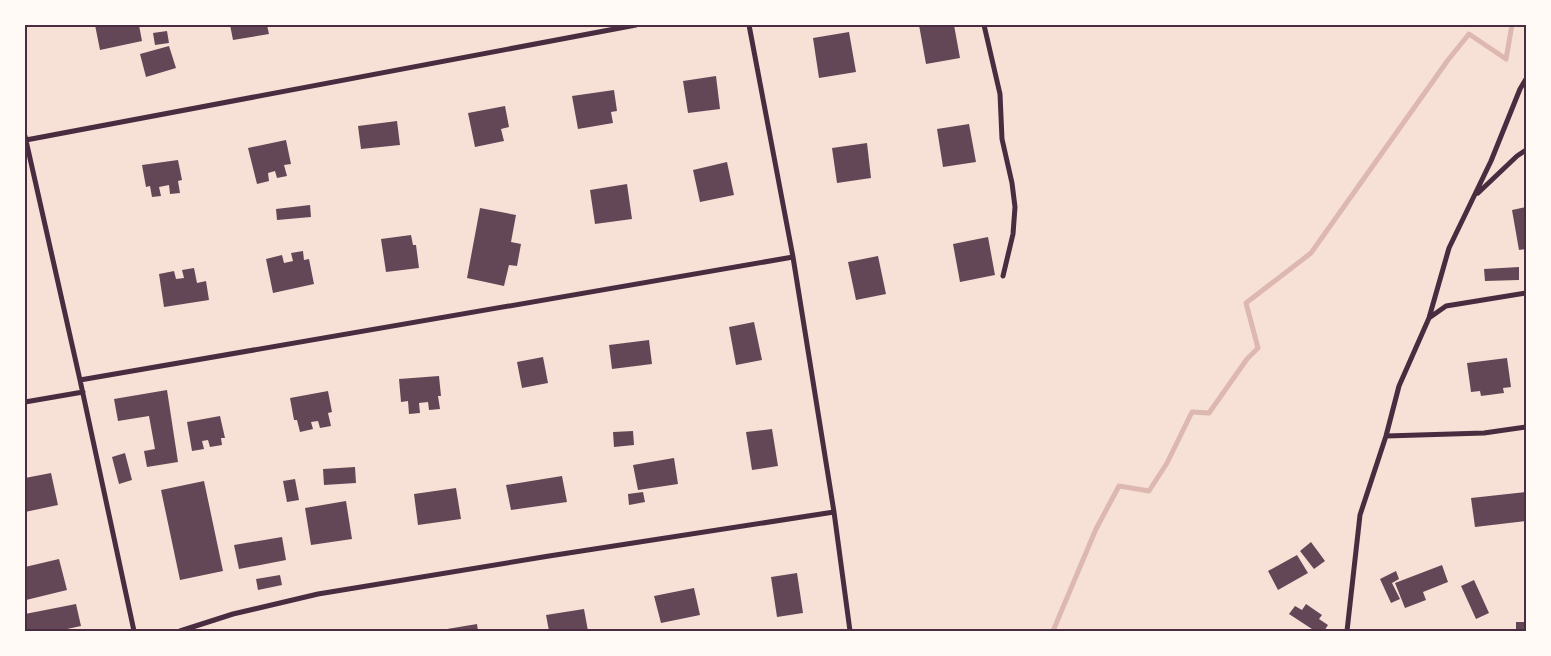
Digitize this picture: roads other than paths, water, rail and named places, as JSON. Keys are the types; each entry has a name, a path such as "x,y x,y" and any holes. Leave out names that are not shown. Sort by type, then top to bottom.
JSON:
{"street":[{"path":"134,631 26,138 636,25"},
{"path":"749,25 793,257 834,512 850,631"},
{"path":"984,25 1000,94 1002,139 1012,183 1015,207 1013,234 1003,276"},
{"path":"1347,631 1360,515 1400,386 1412,353 1429,318 1449,248 1491,160 1520,89 1526,79"},
{"path":"1474,196 1526,150"},
{"path":"80,380 793,257"},
{"path":"1429,318 1446,306 1526,293"},
{"path":"25,402 83,392"},
{"path":"1386,436 1484,433 1526,427"},
{"path":"180,631 233,614 318,594 834,512"}],"waterway":[{"path":"1053,631 1096,529 1119,486 1149,491 1167,463 1192,412 1209,413 1247,359 1258,348 1246,303 1311,253 1448,60 1469,34 1506,59 1512,25"}]}
